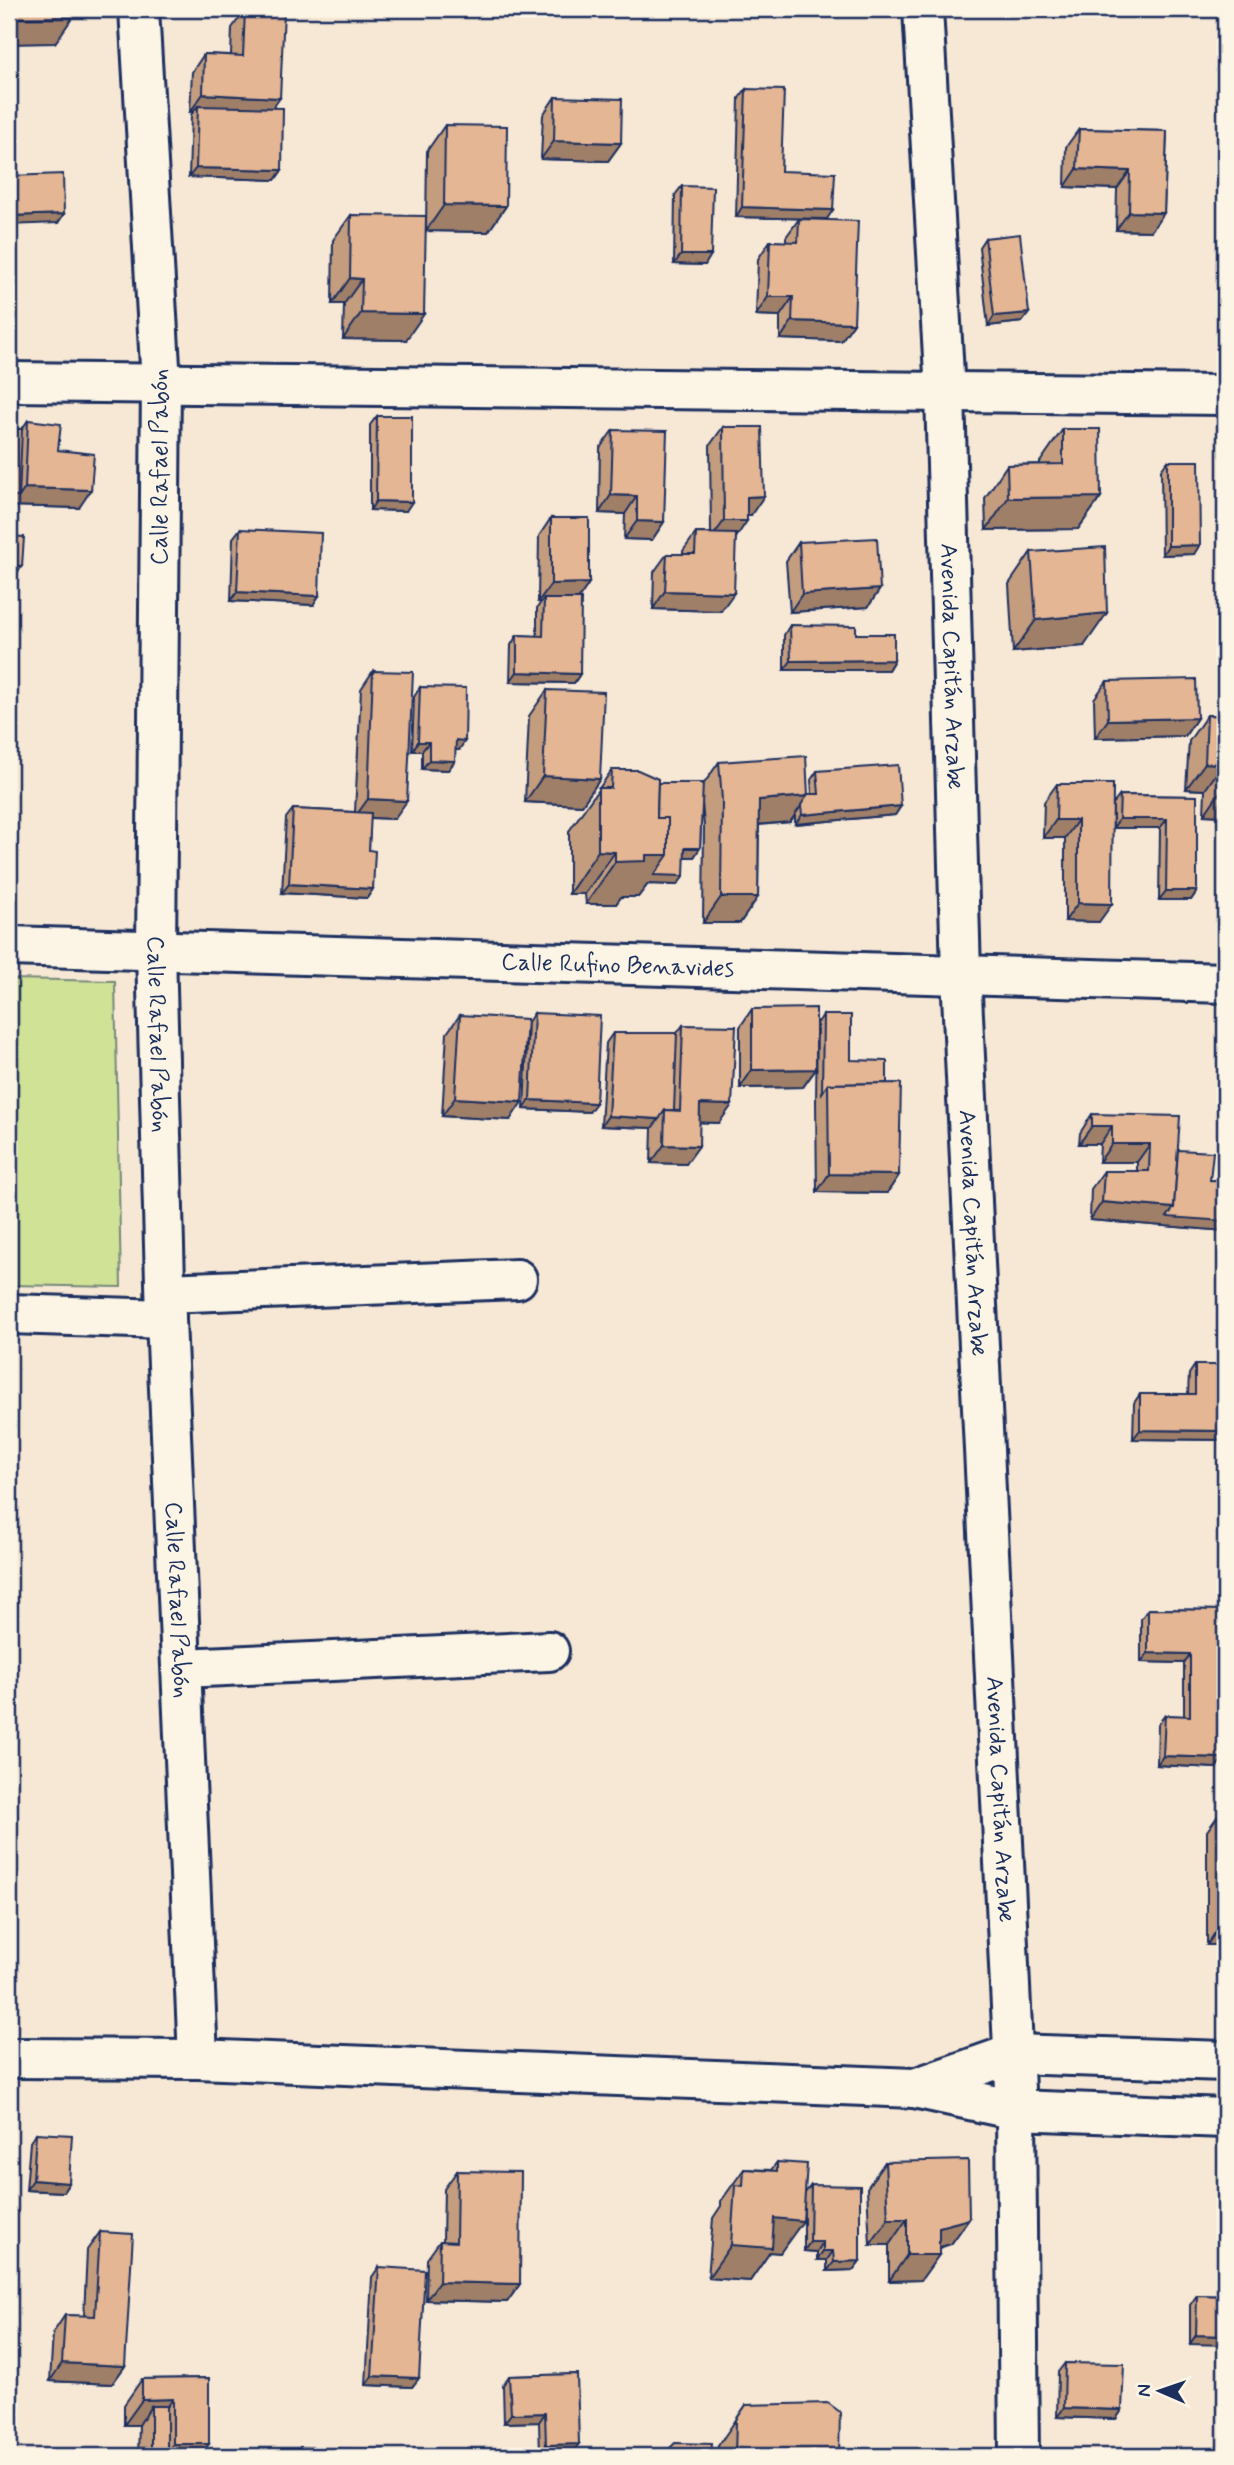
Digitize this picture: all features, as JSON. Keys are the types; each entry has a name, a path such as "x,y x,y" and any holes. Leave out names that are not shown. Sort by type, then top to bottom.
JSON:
{"street":[{"name":"Calle Rafael Pabón","path":"139,9 161,383 156,951 166,1306 198,2059"},
{"name":"Avenida Capitán Arzabe","path":"923,9 945,392 961,974 1016,2110 1019,2456"},
{"path":"9,382 1225,395"},
{"name":"Calle Rufino Benavides","path":"9,946 1225,983"},
{"path":"9,1314 166,1306 517,1279"},
{"path":"182,1668 550,1651"},
{"path":"914,2088 1012,2054 1225,2061"},
{"path":"9,2058 198,2059 914,2088 1016,2110 1225,2118"}],"green space":[{"path":"9,979 115,981 121,1287 9,1285"}],"building":[{"path":"9,9 73,9 73,17 9,18"},
{"path":"245,10 284,11 280,98 203,94 204,54 243,56"},
{"path":"746,89 784,90 781,171 835,173 833,210 742,207"},
{"path":"555,97 622,99 621,143 554,141"},
{"path":"198,106 283,108 282,170 196,168"},
{"path":"445,125 507,126 506,206 444,205"},
{"path":"1079,129 1167,131 1164,213 1129,212 1130,171 1077,169"},
{"path":"63,174 64,214 9,216 9,176"},
{"path":"682,186 713,187 711,255 681,255"},
{"path":"351,215 426,216 424,314 361,313 362,279 350,278"},
{"path":"799,219 858,221 854,323 792,321 793,297 768,297 770,241 798,242"},
{"path":"1020,234 1029,313 994,316 985,238"},
{"path":"377,416 412,416 412,502 376,501"},
{"path":"28,420 61,424 58,450 94,454 91,490 25,488"},
{"path":"723,427 762,427 764,496 747,497 747,521 724,521"},
{"path":"9,429 22,429 19,497 9,496"},
{"path":"1063,429 1100,429 1101,497 1008,498 1007,465 1063,464"},
{"path":"613,430 667,431 664,522 637,521 637,496 611,495"},
{"path":"1168,461 1199,461 1200,545 1168,546"},
{"path":"551,518 589,518 589,583 551,584"},
{"path":"240,529 321,533 319,596 237,592"},
{"path":"696,533 736,534 734,593 665,591 667,554 695,554"},
{"path":"9,536 24,537 22,566 9,565"},
{"path":"877,538 880,589 802,594 799,542"},
{"path":"1105,547 1107,613 1036,620 1031,552"},
{"path":"544,599 581,599 580,674 517,672 517,635 543,636"},
{"path":"790,625 856,626 856,634 894,634 894,660 791,661"},
{"path":"373,671 413,672 407,801 368,799"},
{"path":"1196,679 1197,718 1108,720 1107,681"},
{"path":"420,687 466,688 465,741 456,740 455,761 429,760 429,742 418,742"},
{"path":"547,690 604,692 600,779 543,776"},
{"path":"1207,715 1225,716 1225,789 1222,789 1223,764 1205,763"},
{"path":"806,756 808,796 759,800 758,897 721,897 722,800 719,762"},
{"path":"898,765 901,806 802,815 801,805 808,794 819,794 817,771"},
{"path":"612,770 638,770 658,779 657,818 668,818 668,855 646,855 646,861 615,862 615,852 598,851 598,788 611,788"},
{"path":"658,783 703,783 700,848 685,848 684,876 654,875 668,855 668,818 657,818"},
{"path":"1057,784 1113,784 1112,904 1078,903 1078,820 1056,820"},
{"path":"1120,795 1197,796 1197,891 1166,891 1167,819 1119,819"},
{"path":"293,809 371,813 369,850 375,851 373,889 289,884"},
{"path":"816,1008 816,1069 752,1070 752,1009"},
{"path":"534,1013 600,1016 596,1103 530,1100"},
{"path":"460,1015 527,1019 522,1102 455,1098"},
{"path":"823,1015 851,1015 851,1060 887,1061 887,1083 828,1084 822,1093"},
{"path":"683,1025 736,1026 732,1105 700,1104 699,1146 664,1145 665,1110 680,1111"},
{"path":"613,1033 677,1033 674,1110 665,1110 659,1119 608,1116"},
{"path":"901,1083 899,1175 829,1174 828,1084"},
{"path":"1092,1114 1180,1116 1174,1208 1102,1202 1104,1171 1149,1171 1150,1144 1112,1144 1112,1126 1092,1126"},
{"path":"1178,1150 1213,1152 1210,1180 1225,1181 1225,1221 1167,1217 1174,1208"},
{"path":"1195,1365 1225,1365 1225,1431 1140,1430 1140,1394 1195,1394"},
{"path":"1148,1609 1225,1610 1223,1758 1163,1756 1165,1715 1190,1716 1190,1654 1148,1653"},
{"path":"1220,1813 1225,1813 1225,1927 1219,1927"},
{"path":"36,2133 72,2135 69,2183 33,2180"},
{"path":"968,2160 969,2219 939,2227 939,2255 907,2255 907,2219 888,2219 885,2162"},
{"path":"777,2162 807,2164 803,2221 774,2218 772,2248 731,2245 735,2185 743,2186 744,2169 777,2171"},
{"path":"457,2171 521,2172 520,2284 439,2282 440,2241 456,2242"},
{"path":"811,2185 860,2186 860,2261 834,2262 833,2251 823,2251 823,2242 810,2242"},
{"path":"100,2232 133,2234 125,2366 62,2363 65,2315 95,2316"},
{"path":"379,2267 425,2270 419,2378 372,2376"},
{"path":"1197,2295 1225,2296 1225,2336 1196,2335"},
{"path":"1065,2363 1124,2364 1122,2410 1064,2408"},
{"path":"577,2374 579,2444 546,2445 545,2413 511,2414 509,2376"},
{"path":"209,2378 209,2444 173,2444 173,2399 142,2400 142,2379"},
{"path":"828,2403 840,2412 839,2456 735,2456 736,2420 746,2405"},
{"path":"151,2406 167,2406 167,2452 203,2452 203,2456 151,2456"},
{"path":"675,2443 712,2444 711,2456 662,2456"},
{"path":"300,2447 383,2450 383,2456 299,2456"}]}
